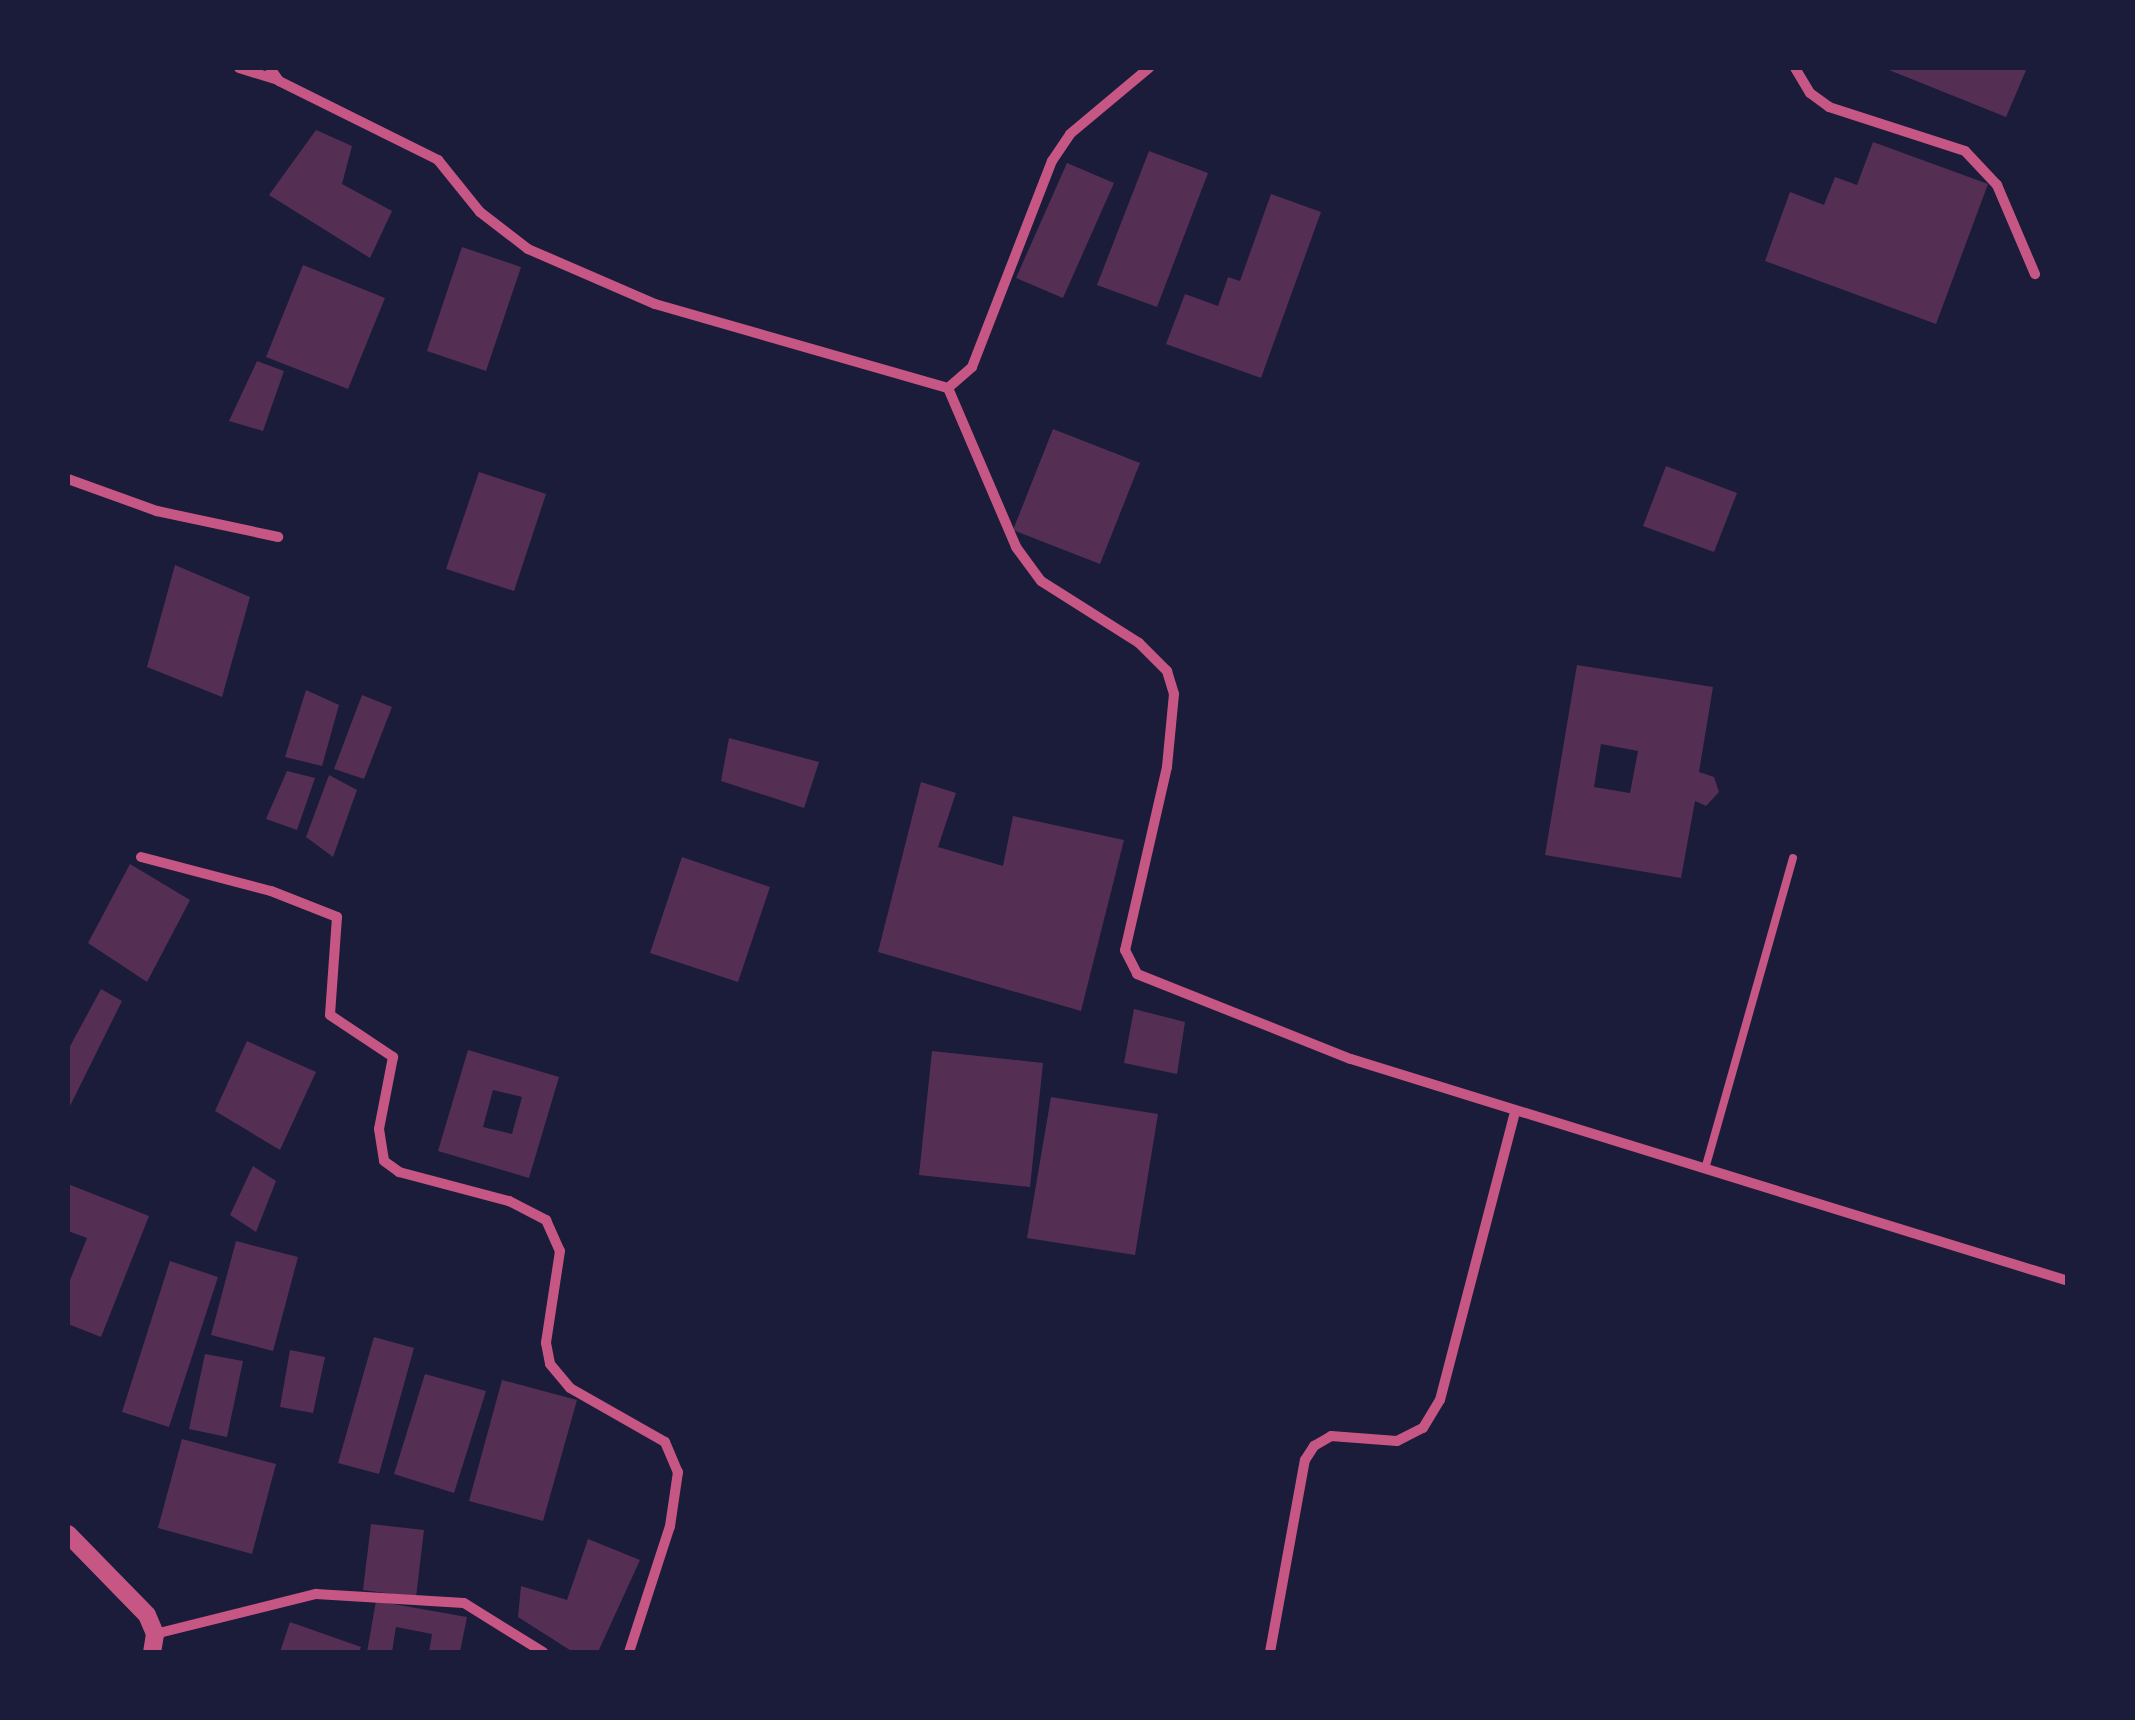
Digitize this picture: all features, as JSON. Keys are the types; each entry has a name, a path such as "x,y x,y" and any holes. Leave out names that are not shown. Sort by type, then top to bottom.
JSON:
{"street":[{"path":"239,68 279,80 438,160 480,212 528,249 655,304 948,388"},
{"path":"270,68 279,80"},
{"path":"948,388 972,368 1052,161 1070,134 1149,68"},
{"path":"1795,68 1810,93 1829,108 1965,151 1997,185 2036,274"},
{"path":"948,388 1016,548 1041,581 1157,659 1174,694 1167,768 1125,950 1129,966 1154,982 1351,1059 2068,1280"},
{"path":"68,479 157,510 278,538"},
{"path":"141,858 271,891 337,917 330,1015 393,1057 379,1129 384,1161 399,1172 509,1200 546,1220 560,1251 546,1343 550,1364 570,1388 666,1442 678,1472 670,1526 630,1652"},
{"path":"1270,1652 1305,1460 1314,1446 1331,1436 1397,1441 1423,1428 1440,1400 1515,1112"},
{"path":"68,1534 132,1595 154,1643 316,1594 464,1603 543,1652"}],"lane":[{"path":"1705,1169 1792,858"}],"building":[{"path":"1884,68 2027,68 2006,117"},
{"path":"316,130 352,146 342,184 392,211 370,258 269,195"},
{"path":"1873,142 1988,184 1936,324 1765,261 1790,192 1824,205 1835,177 1857,185"},
{"path":"1149,151 1208,173 1157,307 1097,285"},
{"path":"1067,163 1114,183 1063,298 1016,278"},
{"path":"1271,194 1321,212 1261,378 1166,344 1185,294 1218,306 1228,277 1240,281"},
{"path":"462,247 521,267 486,371 427,351"},
{"path":"303,265 385,298 348,389 266,357"},
{"path":"257,361 284,371 263,431 229,421"},
{"path":"1053,429 1140,463 1100,564 1013,530"},
{"path":"1666,466 1737,493 1714,552 1643,526"},
{"path":"479,472 546,494 514,591 446,569"},
{"path":"175,565 250,597 222,697 147,667"},
{"path":"1577,665 1713,687 1699,772 1714,777 1719,792 1706,806 1695,801 1681,878 1545,855","holes":["1601,744 1638,751 1630,793 1594,787"]},
{"path":"306,690 339,705 322,766 285,757"},
{"path":"362,695 392,707 364,779 334,769"},
{"path":"729,738 819,762 804,808 721,781"},
{"path":"287,771 315,778 297,830 266,819"},
{"path":"329,775 357,790 333,857 306,837"},
{"path":"921,782 956,793 938,847 1003,866 1013,816 1124,840 1081,1011 878,952"},
{"path":"682,857 770,887 738,982 650,953"},
{"path":"130,864 190,900 147,982 88,943"},
{"path":"101,989 122,1001 68,1110 68,1050"},
{"path":"1134,1009 1185,1022 1177,1074 1124,1063"},
{"path":"247,1041 316,1072 280,1150 215,1111"},
{"path":"468,1050 559,1077 529,1178 438,1151","holes":["493,1090 522,1097 512,1134 483,1127"]},
{"path":"932,1051 1043,1063 1030,1187 919,1175"},
{"path":"1051,1097 1158,1114 1135,1255 1027,1238"},
{"path":"253,1166 276,1181 256,1232 230,1215"},
{"path":"68,1184 149,1216 101,1337 68,1324 68,1285 87,1238 68,1231"},
{"path":"236,1241 298,1257 273,1351 211,1335"},
{"path":"170,1261 218,1277 169,1427 122,1412"},
{"path":"374,1337 414,1348 379,1474 338,1463"},
{"path":"290,1350 325,1357 313,1413 280,1407"},
{"path":"205,1354 243,1361 227,1437 189,1429"},
{"path":"425,1374 486,1391 454,1493 394,1474"},
{"path":"502,1380 577,1400 543,1521 469,1501"},
{"path":"182,1439 276,1464 252,1554 158,1528"},
{"path":"371,1524 424,1530 416,1597 363,1590"},
{"path":"588,1539 640,1560 598,1652 573,1652 518,1617 521,1586 567,1600"},
{"path":"376,1601 467,1617 460,1652 429,1652 432,1634 396,1627 392,1652 367,1652"},
{"path":"290,1622 361,1647 359,1652 280,1652"}]}
